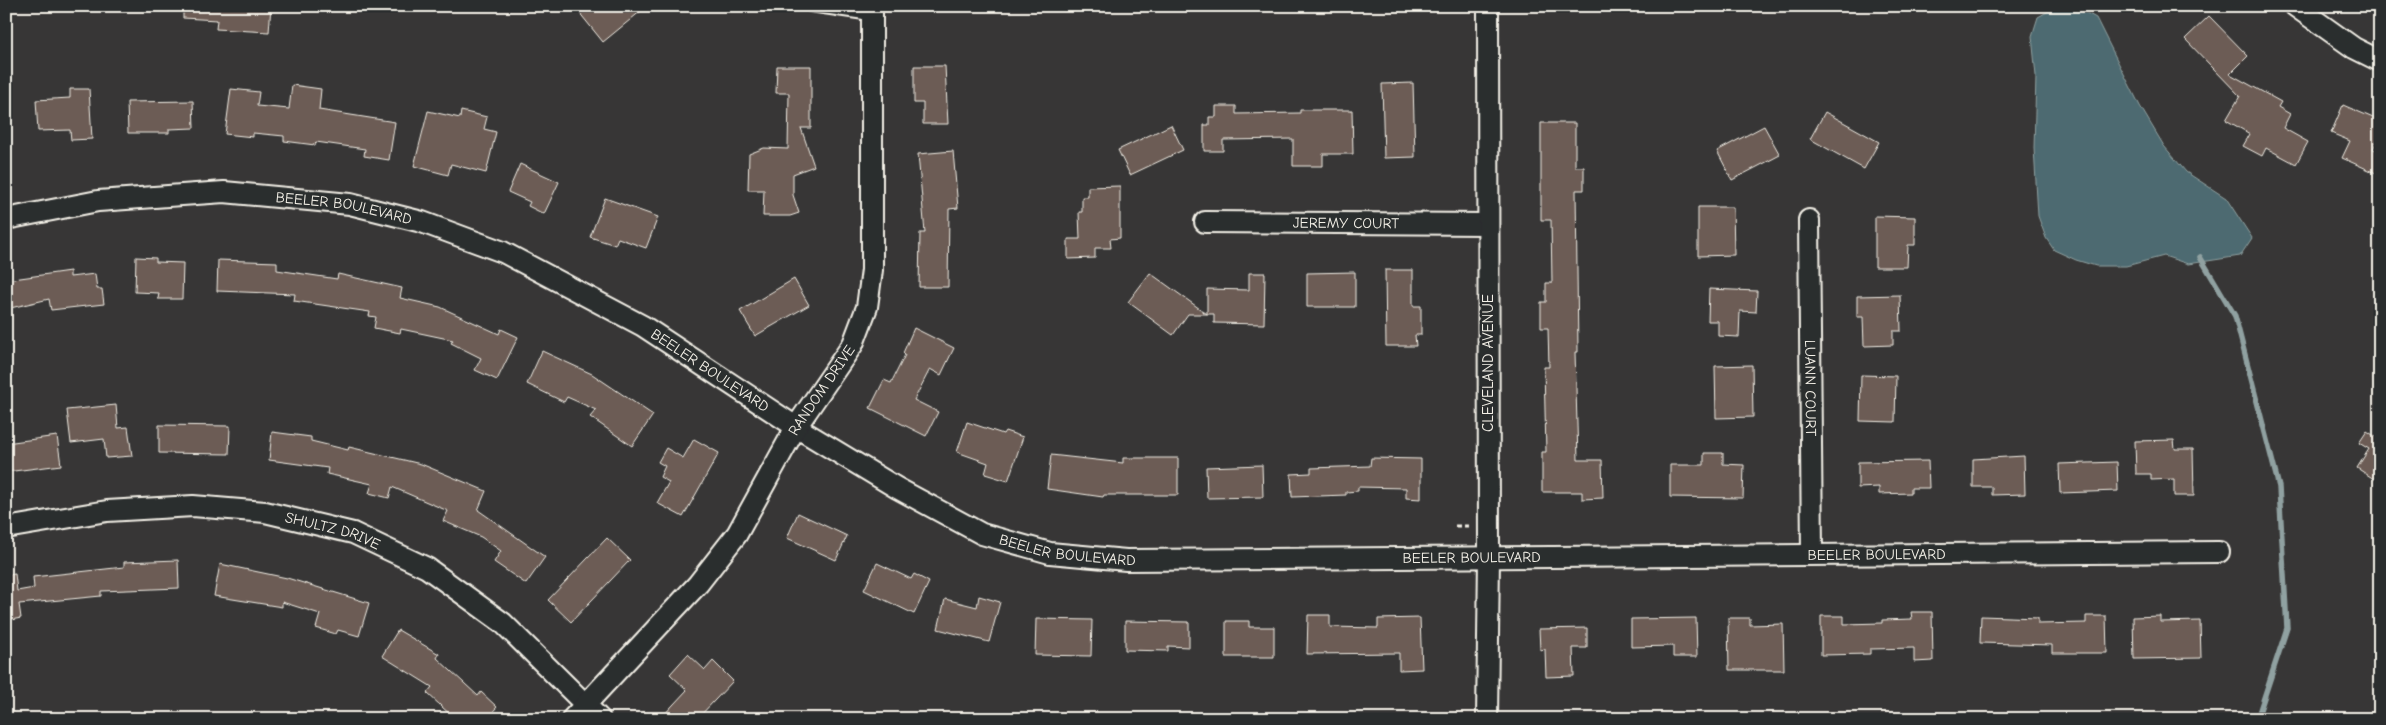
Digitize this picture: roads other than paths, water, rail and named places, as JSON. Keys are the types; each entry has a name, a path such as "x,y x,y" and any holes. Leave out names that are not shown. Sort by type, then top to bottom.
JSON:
{"street":[{"name":"CLEVELAND AVENUE","path":"1487,719 1489,557 1488,6"},
{"path":"2294,6 2354,48 2380,61"},
{"name":"RANDOM DRIVE","path":"578,712 698,584 737,534 796,427 854,344 867,307 872,270 872,11"},
{"name":"BEELER BOULEVARD","path":"6,219 98,201 224,192 350,204 422,222 502,252 643,326 796,427 897,488 982,534 1050,552 1126,560 2219,552"},
{"name":"LUANN COURT","path":"1809,220 1812,554"},
{"name":"JEREMY COURT","path":"1205,222 1488,224"},
{"name":"SHULTZ DRIVE","path":"6,528 106,511 194,506 265,512 353,533 427,568 502,623 578,712 600,719"}],"lane":[{"path":"810,6 872,11"}],"water":[{"path":"2056,7 2078,8 2096,18 2140,106 2164,146 2186,172 2226,198 2252,238 2240,256 2188,264 2164,256 2126,266 2096,266 2076,260 2054,250 2046,238 2038,216 2034,148 2036,76 2032,36 2038,17"}],"waterway":[{"path":"2200,257 2235,316 2279,487 2287,628 2257,719"}]}
